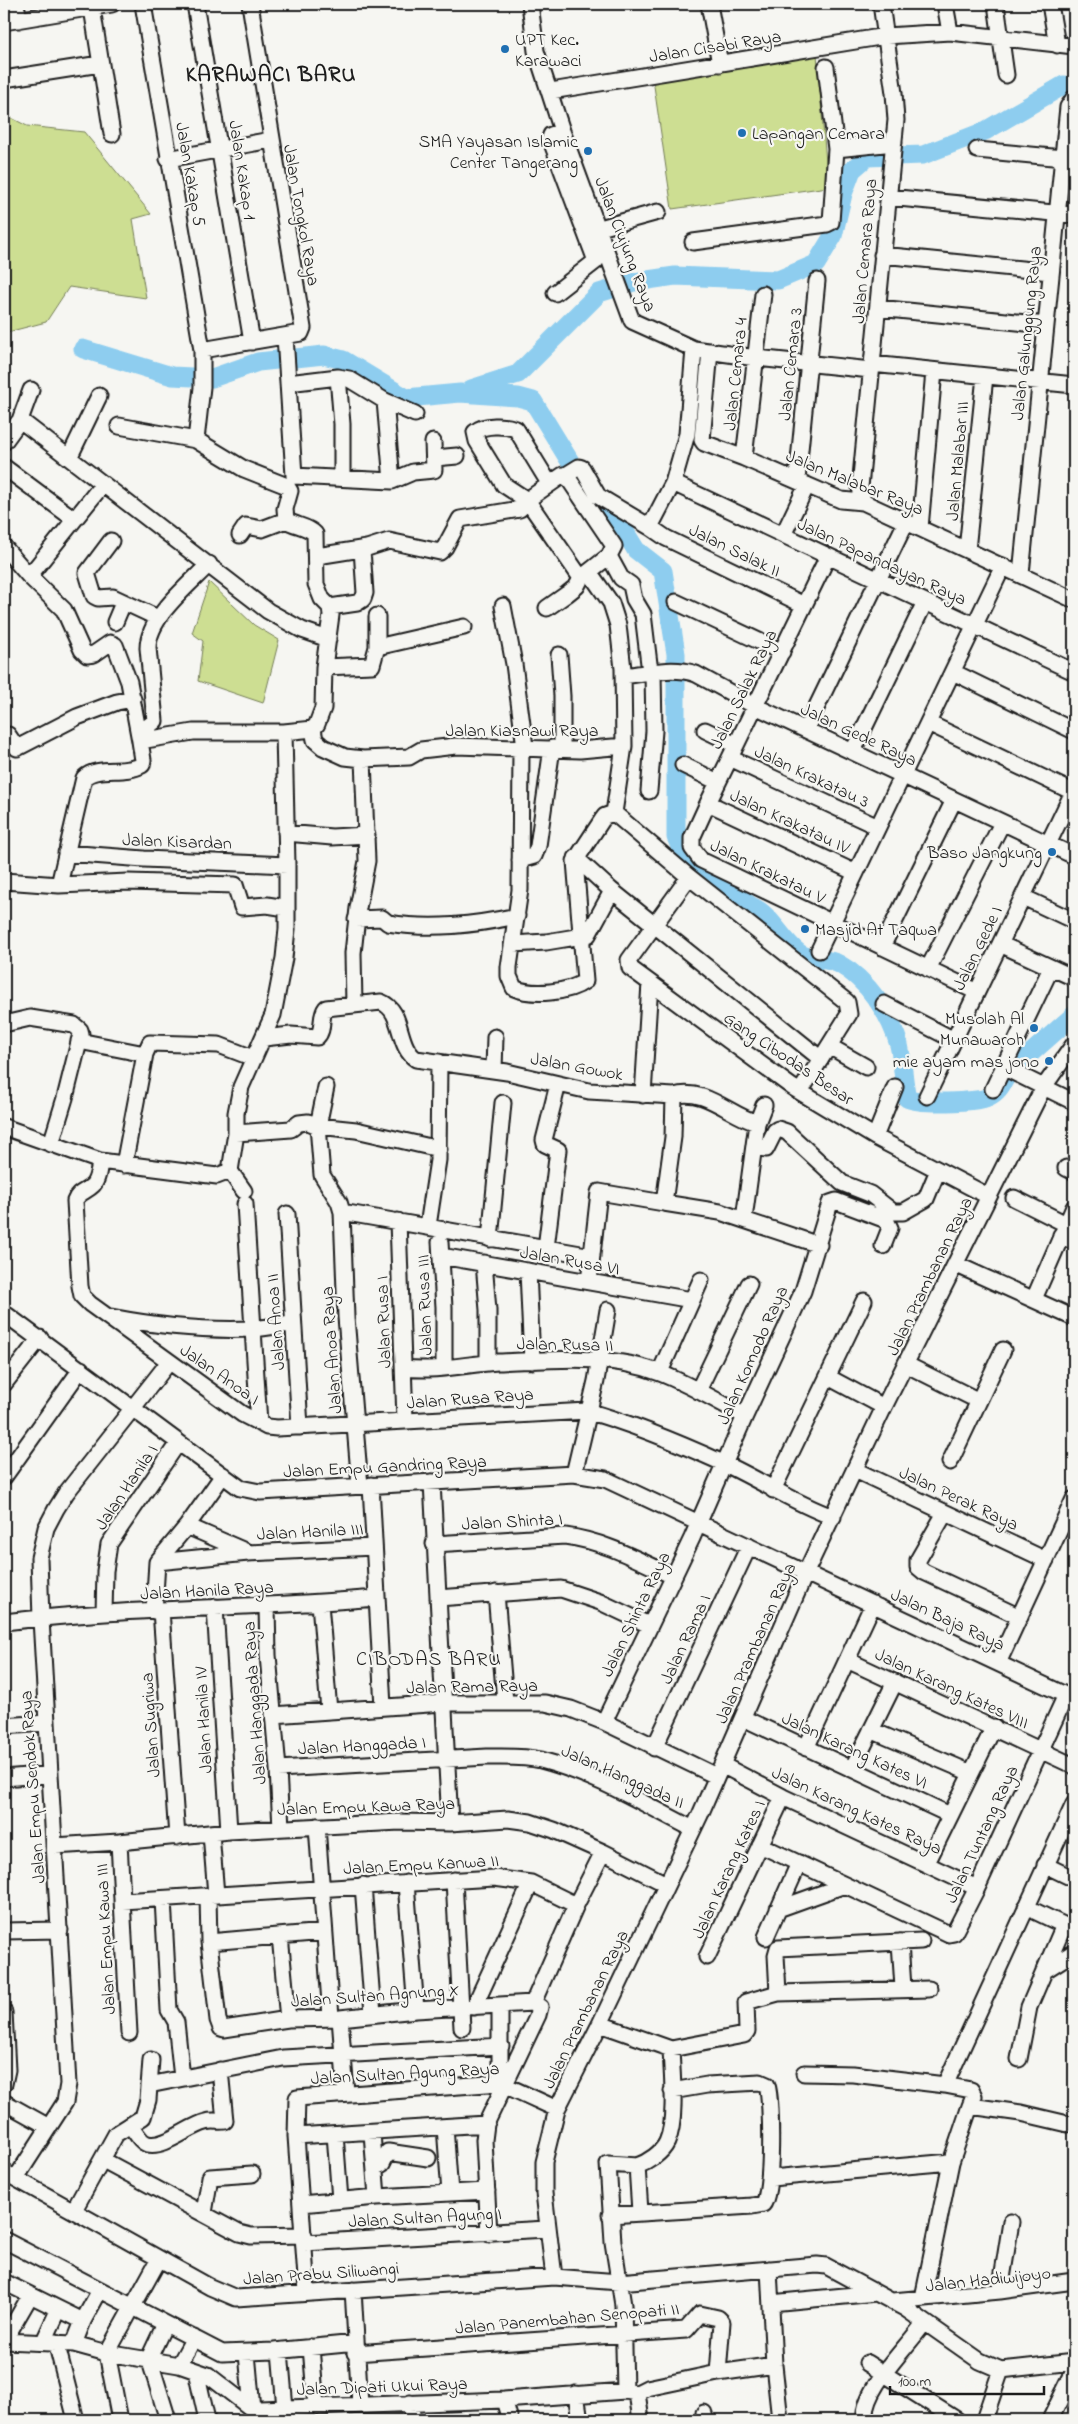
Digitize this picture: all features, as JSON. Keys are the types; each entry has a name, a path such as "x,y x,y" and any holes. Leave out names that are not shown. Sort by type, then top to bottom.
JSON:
{"street":[{"path":"16,4 11,21 112,4"},
{"name":"Jalan Kakap 5","path":"143,4 202,350 202,379 196,440"},
{"name":"Jalan Kakap 1","path":"195,4 221,149 252,342"},
{"name":"Jalan Tongkol Raya","path":"202,350 301,333 303,328 250,4"},
{"name":"Jalan Ciujung Raya","path":"530,4 536,51 551,91 562,131 600,228 606,260 635,324 694,349 756,358 808,364 934,370 1074,385"},
{"path":"709,4 720,64"},
{"name":"Jalan Cemara Raya","path":"863,502 860,492 894,144 896,106 881,4"},
{"path":"944,4 950,32"},
{"path":"996,4 1006,75"},
{"path":"1050,4 1058,45"},
{"path":"92,8 112,134"},
{"name":"Jalan Cisabi Raya","path":"551,91 886,36 950,32 1002,36 1074,46"},
{"path":"4,79 100,64"},
{"path":"693,242 830,223 833,216 836,149 826,67"},
{"name":"Jalan Galunggung Raya","path":"1021,574 1057,214 1068,158 1072,104"},
{"path":"555,293 606,260 550,138 551,135 562,131"},
{"path":"168,159 271,140"},
{"path":"836,149 894,144"},
{"path":"977,150 1068,158"},
{"path":"888,197 1074,215"},
{"path":"600,228 658,212"},
{"path":"882,255 1051,272"},
{"name":"Jalan Cemara 3","path":"802,482 808,364 817,281"},
{"name":"Jalan Cemara 4","path":"744,458 763,294"},
{"path":"878,308 1046,325"},
{"path":"285,336 294,476 392,481 413,472 434,470 434,442"},
{"path":"650,527 673,483 687,434 694,349"},
{"name":"Jalan Malabar Raya","path":"710,351 702,442 802,482 841,500 863,502 1074,600"},
{"path":"806,729 878,580 913,525 934,370"},
{"path":"287,372 349,379 384,401 415,414"},
{"name":"Jalan Malabar III","path":"968,550 984,376"},
{"path":"338,377 342,424 342,478"},
{"path":"4,442 20,420 30,390"},
{"path":"69,458 99,396"},
{"path":"384,401 392,481"},
{"path":"20,420 268,611 302,630 328,640"},
{"path":"119,426 196,440 244,469 287,486 290,491 285,509 286,520"},
{"path":"549,483 516,429 510,427 480,428 475,432 475,436 504,485 527,500 585,575 611,603 618,625 624,676 624,746 614,813"},
{"path":"435,458 457,456"},
{"name":"Jalan Salak II","path":"572,472 584,470 600,498 666,538 804,605"},
{"path":"317,556 362,549 389,541 440,552 446,547 460,519 520,509 527,500 549,483 561,475 572,472 613,543 614,548 609,556 585,575 577,586 547,608"},
{"path":"7,475 74,519"},
{"path":"783,535 802,482"},
{"name":"Jalan Papandayan Raya","path":"673,483 1074,672"},
{"path":"34,570 103,484"},
{"path":"240,535 246,526 262,529 286,520"},
{"path":"146,740 193,732 284,732 313,729 317,724 323,708 324,668 330,607 322,599 316,584 317,556 313,531 286,520"},
{"path":"111,541 88,571 88,582 95,598 112,597 158,618"},
{"path":"4,547 19,566 64,610 82,650 87,655 94,654 110,643 115,645 146,740"},
{"path":"330,607 357,603 364,599 362,549"},
{"path":"609,556 621,578 631,585 634,600 643,614 652,672 654,731 649,791"},
{"name":"Jalan Salak Raya","path":"692,838 828,556"},
{"path":"59,885 84,778 90,773 128,770 142,765 146,728 155,721 148,643 158,618 209,564"},
{"path":"819,950 1003,566"},
{"path":"676,602 782,652"},
{"path":"853,750 925,602"},
{"path":"115,622 123,603"},
{"path":"503,606 514,664 523,747 518,916 508,967 509,976 514,988 528,994 580,985 585,981 583,937 576,879 576,858 602,820 614,813"},
{"path":"324,668 370,666 373,663 377,647 377,616"},
{"path":"377,647 464,627"},
{"path":"520,860 534,856 538,846 557,749 562,696 559,655"},
{"name":"Jalan Gede Raya","path":"624,676 669,670 687,671 755,706 853,750 1074,856"},
{"path":"953,672 1074,731"},
{"path":"4,735 8,735 18,748 77,717 117,702 133,699"},
{"path":"928,723 1074,791"},
{"name":"Jalan Kiasnawi Raya","path":"313,729 315,740 323,747 345,758 363,759 409,757 421,750 456,746 601,750 624,746"},
{"name":"Jalan Krakatau 3","path":"705,730 733,751 878,827"},
{"path":"259,1423 244,1198 230,1171 236,1133 236,1113 241,1087 273,1015 284,958 287,865 284,732"},
{"path":"354,1005 353,953 356,919 367,861 363,759"},
{"path":"683,766 718,782"},
{"name":"Jalan Gede I","path":"927,1096 1074,791"},
{"path":"882,947 954,800"},
{"name":"Jalan Krakatau IV","path":"708,803 856,873"},
{"path":"614,813 690,877 845,1000 849,1006 849,1014 800,1092"},
{"path":"928,969 1002,822"},
{"path":"286,833 332,837 367,834"},
{"name":"Jalan Krakatau V","path":"692,838 692,848 701,860 977,992"},
{"name":"Jalan Kisardan","path":"66,853 144,859 287,865"},
{"path":"576,858 612,891 655,926 825,1052 866,1067"},
{"path":"655,926 690,877"},
{"path":"4,881 59,885 128,882 235,885 242,907 267,905 286,908"},
{"path":"513,944 583,937 594,928 612,891"},
{"path":"1023,897 1074,921"},
{"path":"356,919 382,918 392,924 438,928 474,925 518,916"},
{"name":"Gang Cibodas Besar","path":"655,926 629,960 630,968 800,1092 875,1136 988,1196"},
{"path":"1000,944 1074,978"},
{"path":"993,1089 1051,968"},
{"path":"643,1095 650,983"},
{"name":"Jalan Gowok","path":"264,1038 291,1035 317,1037 321,1032 323,1011 326,1008 381,1002 386,1004 393,1012 411,1056 416,1059 494,1070 608,1093 674,1096 695,1094 723,1106 739,1117 757,1123"},
{"path":"884,1004 954,1040"},
{"path":"4,1024 30,1018 74,1025 80,1030 79,1041 51,1144"},
{"path":"494,1070 495,1037"},
{"path":"79,1041 145,1054"},
{"path":"124,1165 145,1054 150,1043 156,1041 219,1045 253,1058"},
{"name":"Jalan Prambanan Raya","path":"554,2277 547,2229 544,2162 556,2109 600,2024 693,1828 806,1572 884,1408 1043,1088 1074,1044"},
{"path":"428,1226 439,1149 439,1062"},
{"path":"1004,1067 1074,1102"},
{"path":"546,1248 558,1150 545,1144 544,1140 558,1084"},
{"path":"875,1136 896,1087"},
{"path":"326,1088 318,1126 322,1178 339,1202 342,1212 592,1256"},
{"path":"664,1203 673,1137 674,1096"},
{"path":"490,1239 503,1103"},
{"path":"744,1219 757,1123 764,1105"},
{"path":"236,1133 291,1129 302,1122 318,1126 356,1130 439,1149"},
{"path":"4,1127 100,1161 217,1176 230,1171"},
{"path":"754,1147 766,1149 775,1131 778,1129 787,1132 842,1183 870,1194 893,1212 898,1213 914,1207 926,1199 938,1170"},
{"name":"Jalan Anoa I","path":"100,1161 97,1178 93,1185 78,1194 75,1202 77,1253 82,1296 90,1304 242,1414 259,1423 277,1428 355,1424"},
{"path":"589,1282 599,1192 720,1212 819,1245"},
{"path":"1014,1198 1067,1234"},
{"name":"Jalan Komodo Raya","path":"699,1523 802,1291 819,1245 829,1205 832,1201 886,1220 890,1228 884,1246"},
{"path":"1034,1300 1067,1234 1074,1207"},
{"name":"Jalan Anoa Raya","path":"342,1212 346,1317 355,1424 366,1485 374,1547 383,1707"},
{"name":"Jalan Anoa II","path":"287,1214 300,1427"},
{"name":"Jalan Rusa I","path":"398,1222 405,1420"},
{"name":"Jalan Rusa VI","path":"441,1249 484,1263 692,1300"},
{"name":"Jalan Rusa III","path":"441,1249 444,1367"},
{"path":"484,1263 488,1310 488,1363"},
{"path":"956,1265 1074,1318"},
{"path":"528,1271 532,1361"},
{"path":"660,1372 701,1280"},
{"path":"698,1391 749,1284"},
{"path":"773,1490 864,1301"},
{"path":"574,1474 587,1411 596,1381 598,1360 608,1310"},
{"name":"Jalan Empu Gandring Raya","path":"4,1313 240,1488 260,1492 574,1474 605,1480 806,1572"},
{"path":"107,1316 158,1326 190,1329 253,1329 293,1324"},
{"path":"4,1384 40,1338"},
{"path":"950,1462 1003,1350"},
{"name":"Jalan Rusa II","path":"404,1368 423,1370 488,1363 532,1361 598,1360 628,1364 660,1372 745,1416"},
{"name":"Jalan Empu Sendok Raya","path":"10,2175 49,2127 65,2102 68,2084 46,1723 39,1558 46,1528 66,1492 170,1362"},
{"path":"907,1365 979,1401"},
{"path":"4,1477 81,1369"},
{"path":"828,1377 884,1408"},
{"name":"Jalan Rusa Raya","path":"355,1424 587,1411 623,1421 724,1464 773,1490 833,1517"},
{"name":"Jalan Hanila I","path":"104,1613 105,1571 109,1544 178,1443"},
{"name":"Jalan Perak Raya","path":"855,1470 1046,1560"},
{"path":"157,1562 187,1526 223,1475"},
{"path":"432,1482 450,1823"},
{"path":"998,1663 1074,1501"},
{"path":"945,1513 918,1560 918,1566 924,1572 1020,1617"},
{"name":"Jalan Shinta Raya","path":"604,1722 699,1523"},
{"name":"Jalan Hanila III","path":"187,1526 248,1553"},
{"name":"Jalan Shinta I","path":"434,1544 565,1536 582,1538 609,1547 674,1576"},
{"name":"Jalan Rama I","path":"654,1748 749,1546"},
{"name":"Jalan Hanila III","path":"157,1562 248,1553 374,1547"},
{"name":"Jalan Sugriwa","path":"157,1562 158,1611 176,1837"},
{"name":"Jalan Baja Raya","path":"806,1572 1070,1697"},
{"path":"438,1598 562,1589 600,1602 649,1625"},
{"path":"496,1593 505,1702"},
{"name":"Jalan Hanila Raya","path":"4,1622 104,1613 267,1606 376,1598"},
{"path":"320,1603 329,1712"},
{"path":"806,1748 873,1604"},
{"name":"Jalan Hanggada Raya","path":"267,1606 268,1655 281,1828"},
{"name":"Jalan Hanila IV","path":"215,1607 229,1831"},
{"name":"Jalan Karang Kates VIII","path":"847,1660 1074,1766"},
{"path":"852,1769 895,1682"},
{"name":"Jalan Tuntang Raya","path":"844,1885 951,1933 958,1927 1040,1750 1070,1697"},
{"name":"Jalan Rama Raya","path":"274,1716 443,1703 545,1703 571,1709 604,1722 654,1748 719,1770"},
{"name":"Jalan Karang Kates VI","path":"743,1718 950,1815"},
{"path":"4,1726 46,1723"},
{"path":"927,1863 994,1727"},
{"path":"871,1730 970,1773"},
{"name":"Jalan Hanggada II","path":"448,1759 512,1756 540,1760 607,1785 693,1828"},
{"name":"Jalan Hanggada I","path":"278,1769 448,1759"},
{"name":"Jalan Karang Kates Raya","path":"719,1770 783,1797 977,1888"},
{"path":"4,1778 50,1774"},
{"name":"Jalan Karang Kates I","path":"707,1957 783,1797"},
{"path":"945,2085 1026,1907 1072,1813"},
{"name":"Jalan Empu Kawa Raya","path":"54,1846 119,1842 229,1831 400,1822 450,1823 508,1819 530,1822 603,1852 666,1884"},
{"path":"317,1826 324,1932 335,2018 343,2055 346,2093"},
{"path":"211,1833 212,1895 209,1942 324,1932"},
{"name":"Jalan Empu Kawa III","path":"119,1842 129,2033"},
{"path":"760,1845 844,1885"},
{"path":"489,2234 484,2140 486,2124 503,2084 540,2011 539,2006 533,2003 576,1905 603,1852"},
{"path":"766,1937 799,1863"},
{"path":"1046,1865 1074,1879"},
{"name":"Jalan Empu Kanwa II","path":"122,1901 494,1878 531,1883 576,1905"},
{"path":"454,1880 468,2007"},
{"path":"406,1883 416,2010"},
{"path":"462,2028 468,2007 531,1883"},
{"path":"363,1885 372,2014"},
{"path":"778,1909 844,1885"},
{"path":"163,1899 169,2010 176,2022 182,2078"},
{"path":"1019,2059 1029,2007 1044,1971 1069,1928 1026,1907"},
{"path":"4,1931 60,1930"},
{"path":"280,1936 288,2019"},
{"path":"778,1993 776,1954 778,1948 921,1941"},
{"name":"Jalan Sultan Agnung X","path":"209,1942 218,2020 221,2028 228,2029 288,2019 335,2018 416,2010 533,2003"},
{"path":"900,1942 903,1988"},
{"path":"1044,1971 1074,1952"},
{"path":"600,2024 671,2049 744,2035 747,2031 746,2002 778,1993 903,1988 929,1989"},
{"path":"500,2006 503,2084"},
{"path":"4,2012 5,2075"},
{"path":"149,2085 283,2058 501,2046"},
{"path":"641,2420 631,2392 624,2336 623,2305 610,2214 606,2166 638,2166 646,2163 663,2149 667,2142 672,2111 671,2049"},
{"path":"74,2210 116,2134 143,2117 146,2109 151,2060"},
{"path":"130,2125 144,2142 156,2144 164,2143 180,2132 205,2122 225,2120 220,2070"},
{"path":"804,2073 853,2074 971,2090 974,2096 952,2162 923,2298"},
{"path":"610,2214 763,2204 767,2200 771,2178 768,2089 766,2084 760,2082 707,2085 672,2091"},
{"name":"Jalan Sultan Agung Raya","path":"307,2292 296,2136 295,2101 297,2098 346,2093 503,2084 556,2109"},
{"path":"4,2102 49,2127"},
{"path":"970,2106 1020,2113 1068,2124"},
{"path":"296,2136 372,2133 486,2124"},
{"path":"446,2127 450,2193"},
{"path":"372,2133 377,2197"},
{"path":"335,2134 340,2200"},
{"path":"374,2167 382,2164 388,2152 428,2158"},
{"name":"Jalan Sultan Agung I","path":"103,2160 239,2233 251,2236 304,2239 489,2234 547,2229"},
{"path":"771,2178 952,2162"},
{"path":"638,2166 640,2212"},
{"path":"204,2213 210,2177 252,2174"},
{"name":"Jalan Prabu Siliwangi","path":"10,2175 159,2260 210,2287 236,2298 554,2277 619,2282 826,2266 899,2305 980,2361 1001,2370"},
{"path":"301,2204 377,2197 487,2191"},
{"path":"1000,2291 1011,2222"},
{"name":"Jalan Panembahan Senopati II","path":"4,2240 222,2353 280,2351 312,2347 356,2348 624,2336 688,2330 698,2314 721,2319 718,2373"},
{"path":"120,2420 107,2353 159,2260"},
{"path":"768,2269 774,2365 780,2420"},
{"path":"899,2305 923,2298 1000,2291 1074,2281"},
{"path":"4,2282 58,2311 83,2321"},
{"name":"Jalan Hadiwijoyo","path":"899,2305 1074,2289"},
{"path":"74,2344 83,2321 100,2290"},
{"path":"353,2290 360,2405"},
{"path":"771,2303 877,2292"},
{"path":"4,2298 27,2295"},
{"path":"27,2295 4,2341 74,2344 107,2353 149,2358 179,2365 208,2375 263,2413"},
{"path":"58,2311 50,2342 71,2419"},
{"path":"868,2418 866,2405 884,2374 924,2323"},
{"path":"165,2324 149,2358 168,2420"},
{"path":"179,2365 194,2338"},
{"path":"312,2347 319,2412"},
{"path":"280,2351 284,2408"},
{"path":"247,2353 263,2413"},
{"path":"867,2363 957,2420"},
{"name":"Jalan Dipati Ukui Raya","path":"263,2413 284,2408 319,2412 360,2405 504,2400 631,2392 718,2373 774,2365"},
{"path":"984,2420 1001,2370 1072,2366 1050,2420"},
{"path":"196,2371 207,2420"},
{"path":"576,2394 580,2420"},
{"path":"504,2400 510,2420"},
{"path":"410,2403 413,2420"}],"green space":[{"name":"Lapangan Cemara","path":"817,54 828,187 672,209 653,79"},
{"path":"4,114 27,126 84,132 151,214 133,219 146,298 69,287 46,322 4,333"},
{"path":"209,582 254,625 279,640 263,703 198,681 203,641 192,633"}],"waterway":[{"path":"471,389 518,374 599,293 634,282 675,276 778,280 816,264 833,236 843,194 852,170 867,157 923,155 985,131 1064,85"},
{"path":"83,349 172,376 212,378 258,362 324,355 343,360 406,398 460,393 518,397 533,401 593,499 614,514 636,550 663,571 676,654 676,837 684,856 695,867 764,915 799,953 809,958 839,964 850,971 868,988 884,1010 895,1033 899,1045 907,1098 934,1102 960,1102 982,1099 997,1091 1006,1077"},
{"path":"1012,1070 1074,1015"}],"place":[{"name":"UPT Kec. Karawaci","path":"505,49"},
{"name":"Lapangan Cemara","path":"742,133"},
{"name":"SMA Yayasan Islamic Center Tangerang","path":"588,151"},
{"name":"Baso Jangkung","path":"1052,852"},
{"name":"Masjid At Taqwa","path":"805,929"},
{"name":"Musolah Al Munawaroh","path":"1034,1028"},
{"name":"mie ayam mas jono","path":"1049,1061"}],"district":[{"name":"KARAWACI BARU","path":"271,73"},
{"name":"CIBODAS BARU","path":"429,1658"}]}
